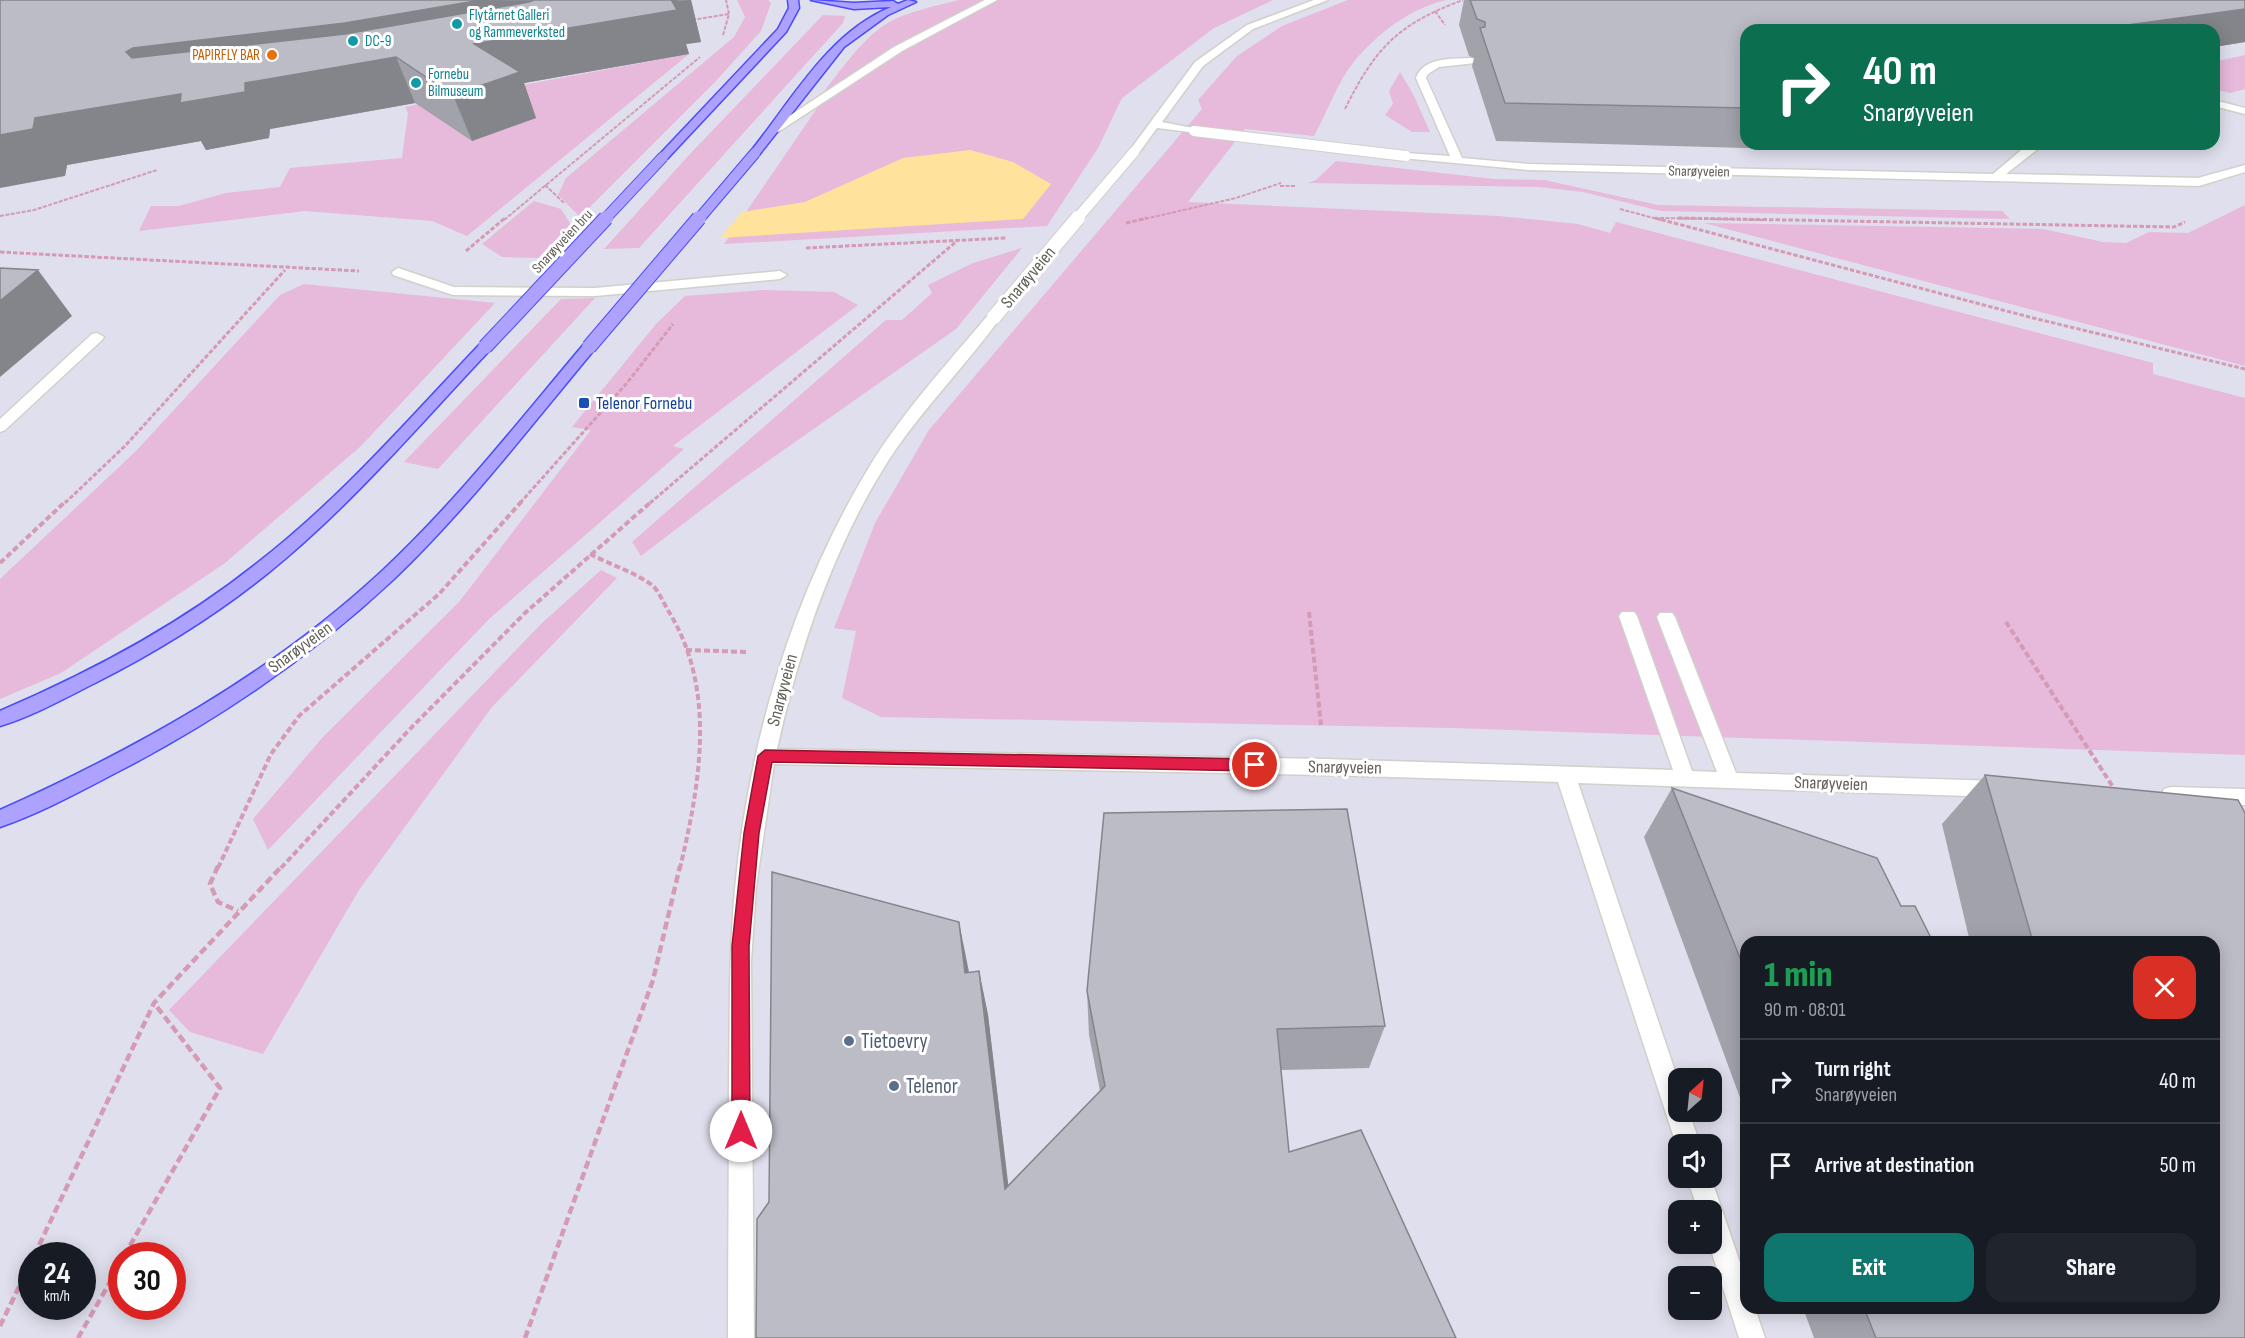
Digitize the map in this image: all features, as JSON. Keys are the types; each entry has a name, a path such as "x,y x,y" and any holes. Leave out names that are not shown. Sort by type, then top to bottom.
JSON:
{"main road":[{"name":"Snarøyveien bru","path":"0,719 46,699 161,638 222,599 263,568 335,504 782,30 794,8 793,0"},
{"path":"816,0 854,6 916,1"},
{"path":"774,130 802,88 860,27 884,12 916,1"},
{"name":"Snarøyveien","path":"0,819 86,780 230,697 323,631 358,603 438,525 774,130"}],"street":[{"path":"774,130 898,49 992,0"},
{"name":"Snarøyveien","path":"1323,0 1250,27 1199,63 1134,152 912,415 860,494 818,585 791,653 765,756 1325,766 2022,790"},
{"path":"1458,161 1421,78 1423,72 1436,64 1471,61"},
{"path":"2220,105 2245,111"},
{"name":"Snarøyveien","path":"1154,124 1194,131 1406,156 1529,167 2199,183 2245,168"},
{"path":"1996,177 2028,150"},
{"path":"398,272 453,291 595,292 780,275"},
{"path":"0,427 97,337"},
{"path":"1628,616 1685,778"},
{"path":"1666,617 1729,779"},
{"path":"741,1338 741,946 752,833 765,756"},
{"path":"1565,774 1685,1134"},
{"path":"2116,793 2245,797"},
{"path":"1722,1246 1740,1301"},
{"path":"1744,1314 1752,1338"}],"path":[{"path":"717,40 723,34 729,14 726,0"},
{"path":"1436,11 1446,27"},
{"path":"686,21 729,14"},
{"path":"458,258 705,53"},
{"path":"0,216 34,210 157,170"},
{"path":"1276,186 1300,186"},
{"path":"1616,208 2033,318 2245,369"},
{"path":"1659,218 2174,227 2193,219"},
{"path":"41,1242 154,1003 238,911 417,722 525,613 590,554 959,239 798,248"},
{"path":"0,563 125,446 286,269"},
{"path":"238,911 218,902 210,884 281,737 299,716 439,594 575,438"},
{"path":"525,1338 653,980 693,814 700,751 699,700 686,650 675,622 653,586 590,554"},
{"path":"1309,612 1325,766"},
{"path":"2006,622 2116,793"},
{"path":"132,1242 220,1088 154,1003"},
{"path":"78,1338 108,1286"},
{"path":"0,1326 18,1289"}],"shaded area":[{"path":"737,0 768,0 771,3 761,31 715,82 580,217 558,195 566,178 734,37 745,17"},
{"path":"959,0 1273,0 1214,28 1122,98 1098,148 1047,226 724,244 831,88 822,94 864,43 889,22"},
{"path":"1348,0 1447,0 1408,15 1362,52 1342,80 1314,136 1245,129 1188,202 1499,216 1578,224 1610,233 1616,222 2153,363 2153,374 2245,398 2245,755 1452,728 881,717 842,698 856,631 834,628 875,523 929,430 1202,109 1198,100 1237,56 1282,26"},
{"path":"823,15 845,16 843,23 639,248 604,249 689,155"},
{"path":"689,54 467,236 432,221 305,211 139,231 151,206 179,206 226,193 280,187 290,168 402,158 408,113 405,107"},
{"path":"2245,55 2245,89 2230,93 2220,90 2220,61"},
{"path":"1400,72 1430,132 1412,132 1385,115 1393,104 1389,91"},
{"path":"970,150 1013,162 1051,184 1023,219 720,238 742,212 805,202 903,158"},
{"path":"1336,161 1494,179 1544,180 1658,205 2002,211 2010,219 1661,211 1583,192 1539,187 1308,183 1316,180"},
{"path":"534,201 561,209 571,225 538,258 502,257 482,244"},
{"path":"2245,205 2245,366 1704,223 2043,229 2103,242 2126,243 2149,232 2188,233"},
{"path":"1022,248 956,329 734,485 641,556 632,542 886,320 902,320 932,293 928,285 973,263"},
{"path":"304,284 495,303 361,446 225,563 61,673 0,699 0,579 136,451 280,295"},
{"path":"764,290 834,292 858,305 673,446 684,449 489,619 268,850 253,819 322,738 459,602 591,430 572,427 656,324 685,296"},
{"path":"595,298 438,469 404,462 561,299"},
{"path":"601,570 617,578 492,707 359,890 263,1054 190,1032 169,1010 542,623"}],"building":[{"path":"0,0 481,0 345,23 133,48 126,52 132,58 345,34 534,0 678,0 672,1 677,10 474,44 520,72 453,95 396,57 245,83 245,92 180,103 181,94 35,118 33,129 0,135"},
{"path":"1470,0 2245,0 2245,9 2135,24 1740,24 1740,108 1505,103 1480,28 1485,27 1485,22 1477,19"},
{"path":"0,268 38,270 0,301"},
{"path":"1985,775 2238,800 2245,813 2245,1338 1876,1338 1866,1314 2220,1314 2220,936 2031,936"},
{"path":"1672,788 1877,858 1901,906 1915,906 1930,936 1740,936 1740,958"},
{"name":"Telenor","path":"1347,809 1385,1026 1277,1029 1289,1152 1361,1130 1456,1338 756,1338 757,1219 769,1202 772,872 959,922 965,973 979,971 1005,1189 1105,1086 1087,991 1104,813"}],"place":[{"name":"Flytårnet Galleri og Rammeverksted","path":"457,24"},
{"name":"DC‑9","path":"353,41"},
{"name":"PAPIRFLY BAR","path":"272,55"},
{"name":"Fornebu Bilmuseum","path":"416,83"},
{"name":"Telenor Fornebu","path":"584,403"},
{"name":"Tietoevry","path":"849,1041"},
{"name":"Telenor","path":"894,1086"}],"route":[{"path":"741,1131 741,946 752,833 765,756 1255,765"}]}
